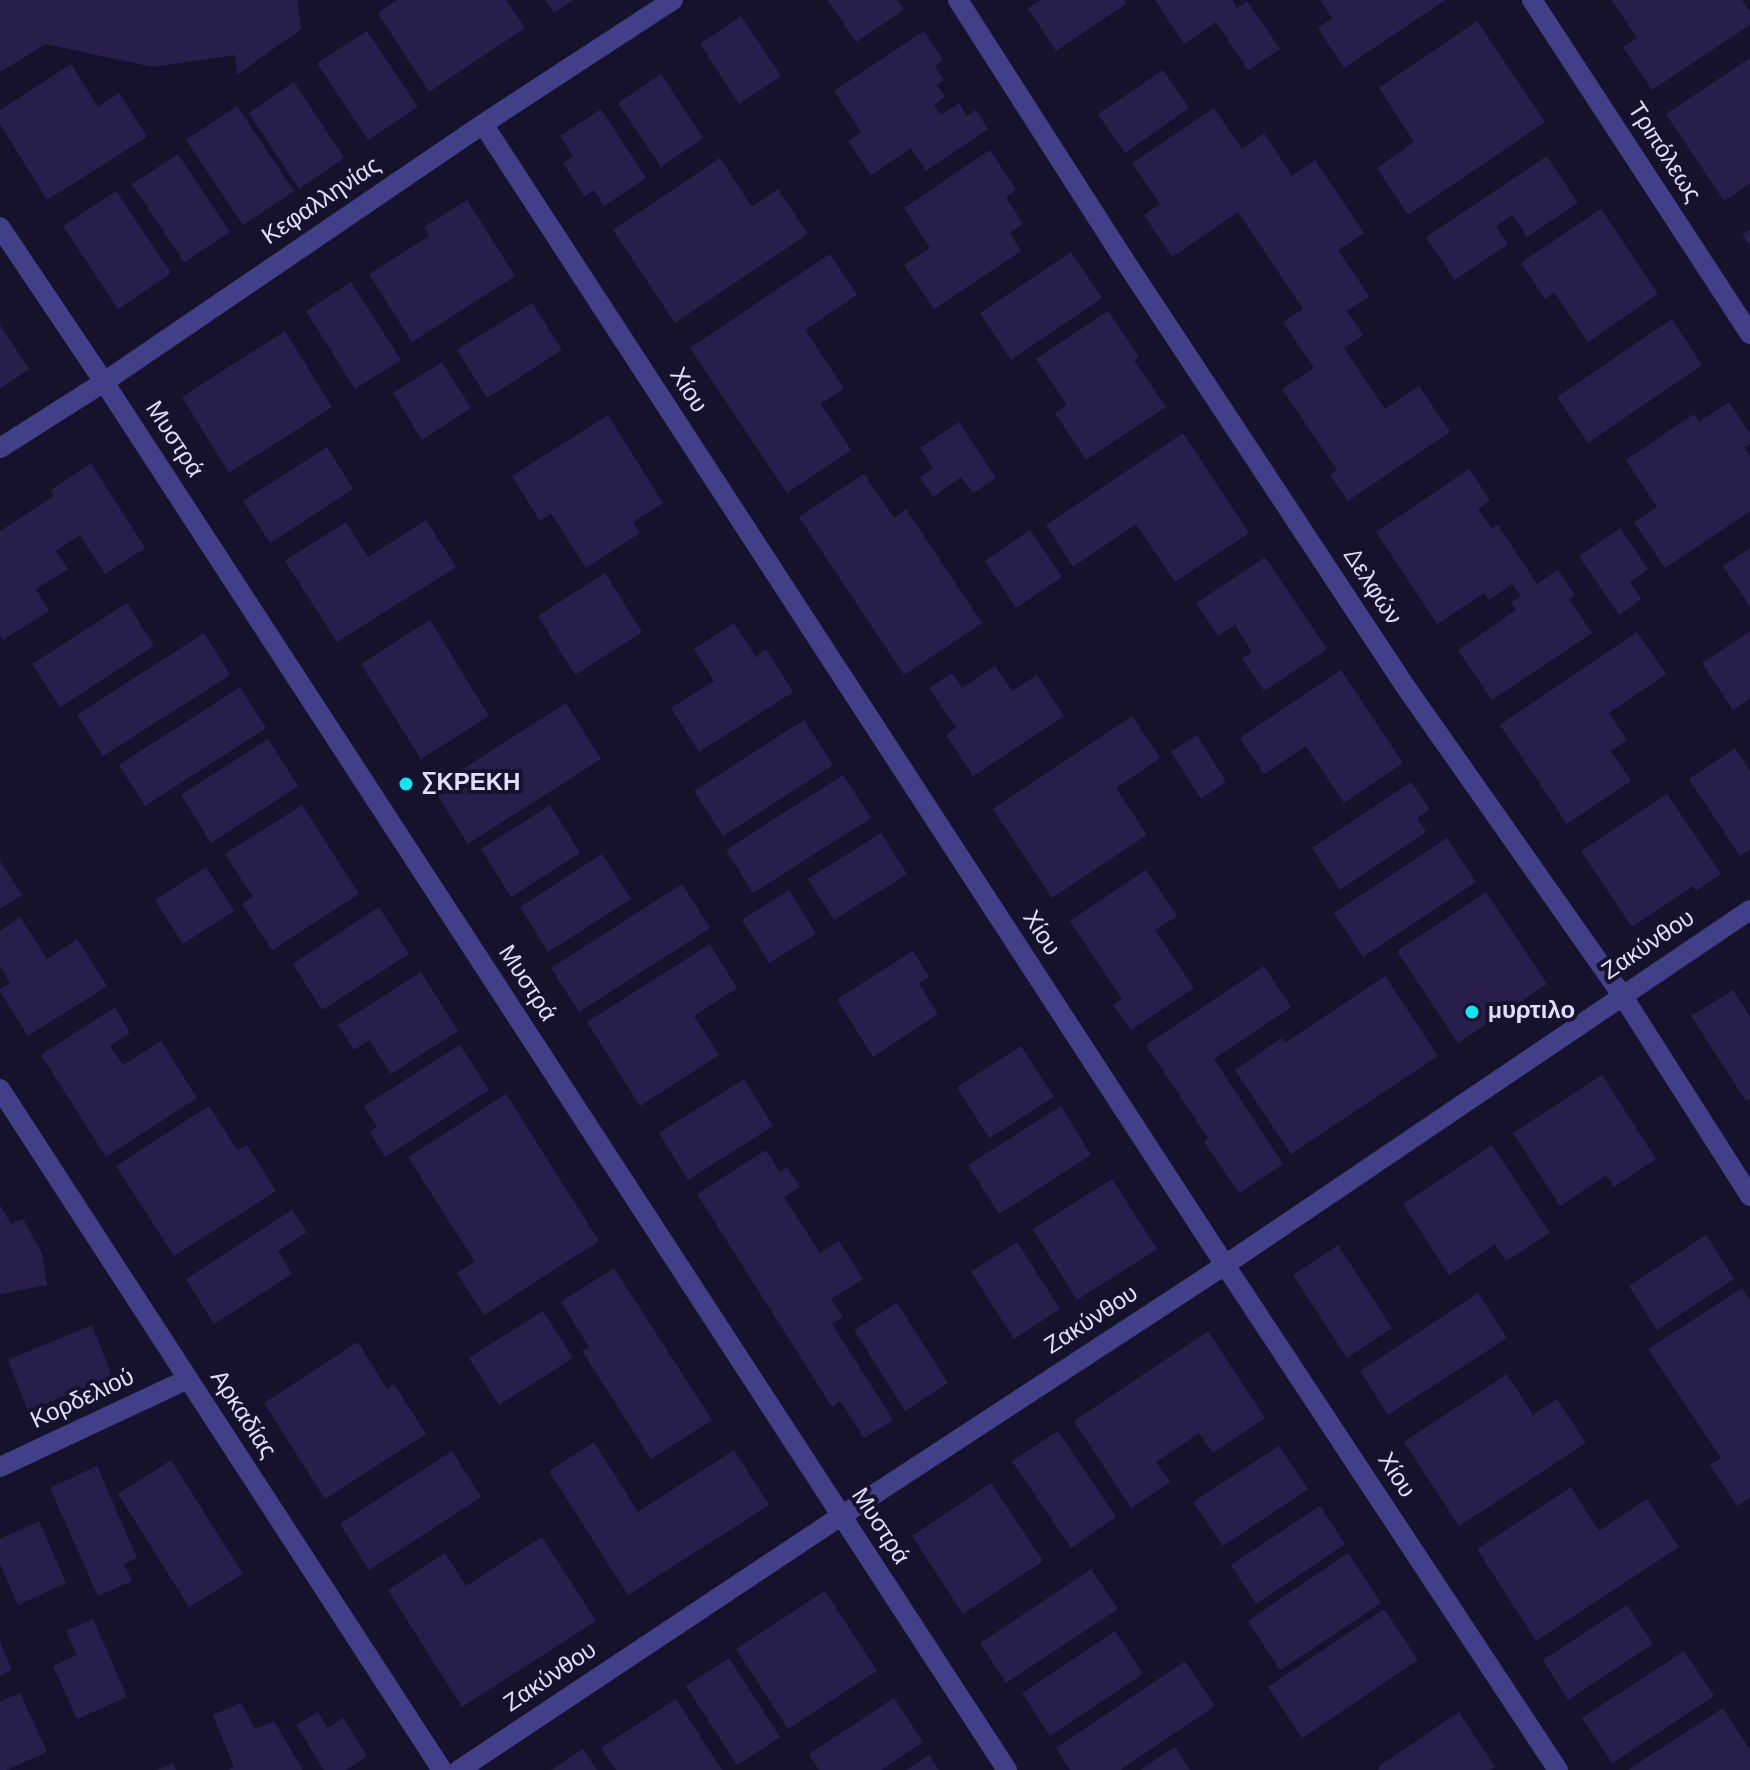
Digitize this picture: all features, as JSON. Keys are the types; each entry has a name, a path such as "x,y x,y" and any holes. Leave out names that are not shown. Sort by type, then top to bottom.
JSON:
{"street":[{"name":"Κεφαλληνίας","path":"0,448 104,382 483,124 673,0"},
{"name":"Δελφών","path":"958,0 1121,255 1405,686 1622,995 1750,1196"},
{"name":"Τριπόλεως","path":"1532,0 1750,334"},
{"name":"Χίου","path":"483,124 1225,1265 1558,1770"},
{"name":"Μυστρά","path":"0,227 1007,1770"},
{"name":"Ζακύνθου","path":"459,1770 1225,1265 1750,910"},
{"name":"Αρκαδίας","path":"0,1089 442,1770"},
{"name":"Κορδελιού","path":"0,1467 188,1379"}],"building":[{"path":"0,0 297,0 301,29 237,75 235,55 152,67 46,44 0,72"},
{"path":"397,0 506,0 525,28 429,92 378,13"},
{"path":"545,0 573,0 554,13"},
{"path":"828,0 897,0 904,10 856,42"},
{"path":"1041,0 1124,0 1126,4 1056,51 1028,8"},
{"path":"1155,0 1232,0 1237,8 1247,1 1280,49 1248,70 1216,22 1184,44"},
{"path":"1320,0 1445,0 1344,68 1318,28 1332,18"},
{"path":"1612,0 1742,0 1750,12 1750,25 1652,90 1623,47 1637,38"},
{"path":"741,16 781,76 739,104 700,44"},
{"path":"1477,21 1545,122 1408,215 1377,168 1414,142 1379,88"},
{"path":"367,31 418,107 368,140 317,63"},
{"path":"924,31 943,60 935,66 944,80 937,85 945,97 934,105 941,115 959,103 967,116 976,110 988,129 926,171 911,148 871,175 848,141 861,132 834,91"},
{"path":"1750,58 1750,183 1724,201 1666,114"},
{"path":"71,64 98,107 119,93 147,137 47,200 0,124 0,110"},
{"path":"1163,70 1189,108 1125,153 1098,114"},
{"path":"661,74 703,138 661,167 618,103"},
{"path":"294,82 344,158 299,189 249,113"},
{"path":"237,106 294,191 243,225 186,140"},
{"path":"1214,108 1242,149 1264,133 1292,176 1315,160 1364,233 1338,250 1369,296 1347,311 1363,335 1344,348 1385,409 1419,386 1450,432 1348,501 1330,475 1337,470 1282,389 1314,368 1283,322 1303,309 1238,212 1172,257 1144,215 1160,204 1132,163"},
{"path":"601,109 646,178 604,206 594,190 585,197 563,163 573,156 560,136"},
{"path":"990,150 1016,190 1006,197 1023,224 1010,233 1021,251 934,309 904,265 930,248 904,208"},
{"path":"178,154 230,232 184,262 132,184"},
{"path":"1547,156 1578,203 1527,237 1513,215 1496,226 1508,244 1455,280 1426,237"},
{"path":"720,158 752,207 778,189 808,234 675,323 613,230"},
{"path":"116,191 171,273 118,309 63,226"},
{"path":"467,200 515,276 412,342 369,274 429,236 424,227"},
{"path":"1601,209 1658,294 1588,342 1554,292 1545,299 1521,263"},
{"path":"1750,229 1750,246 1742,234"},
{"path":"1071,252 1102,298 1011,360 980,313"},
{"path":"830,254 857,295 805,330 844,388 821,404 851,450 787,493 690,348"},
{"path":"351,282 401,360 355,389 306,311"},
{"path":"532,303 562,350 487,398 457,350"},
{"path":"1108,311 1139,357 1134,360 1166,407 1086,460 1055,413 1067,405 1036,359"},
{"path":"1672,319 1702,365 1588,443 1557,397"},
{"path":"0,325 29,369 0,389"},
{"path":"285,331 332,407 229,473 182,397"},
{"path":"442,362 471,408 422,440 393,393"},
{"path":"1729,402 1750,434 1750,444 1744,448 1750,457 1750,511 1665,568 1634,522 1657,507 1626,460 1694,414 1699,422"},
{"path":"608,415 663,503 633,522 640,533 586,568 551,513 540,521 512,476"},
{"path":"959,422 996,478 973,493 961,477 933,497 920,477 933,468 920,448"},
{"path":"1183,433 1249,533 1175,582 1136,524 1073,567 1046,525"},
{"path":"327,447 353,489 270,543 243,501"},
{"path":"91,463 145,548 105,574 80,535 56,551 68,569 36,589 49,611 3,640 0,636 0,531 54,496 51,490"},
{"path":"1469,469 1490,500 1478,509 1492,529 1498,525 1537,584 1558,570 1575,595 1569,599 1592,633 1492,700 1458,650 1516,610 1511,602 1521,596 1512,584 1489,600 1484,593 1437,624 1376,532"},
{"path":"864,474 894,518 906,509 982,623 904,675 799,517"},
{"path":"426,520 456,567 337,642 285,561 346,522 368,557"},
{"path":"1620,528 1648,569 1630,582 1641,599 1619,615 1579,556"},
{"path":"1030,530 1062,577 1016,608 985,561"},
{"path":"1750,548 1750,607 1723,566"},
{"path":"1265,557 1327,649 1264,691 1242,658 1252,652 1235,625 1218,636 1196,603"},
{"path":"605,573 642,632 575,675 538,616"},
{"path":"127,603 154,646 60,707 32,664"},
{"path":"430,620 489,716 421,759 361,664"},
{"path":"734,623 756,657 766,649 793,692 699,752 671,708 714,681 694,649"},
{"path":"1750,631 1750,698 1733,710 1702,663"},
{"path":"1637,632 1666,674 1609,713 1627,740 1611,751 1631,781 1567,824 1500,725"},
{"path":"204,633 230,675 103,756 77,715"},
{"path":"995,666 1012,691 1037,675 1064,716 973,776 946,735 956,728 929,688 952,673 962,688"},
{"path":"1341,670 1403,763 1344,803 1306,746 1264,774 1240,738"},
{"path":"240,687 266,728 145,806 119,765"},
{"path":"566,703 601,759 468,844 433,788"},
{"path":"1132,716 1160,758 1116,788 1147,835 1052,898 993,809"},
{"path":"804,720 833,765 723,836 694,791"},
{"path":"1197,735 1226,782 1201,799 1171,752"},
{"path":"268,739 298,786 211,843 181,795"},
{"path":"1735,748 1750,771 1750,849 1740,856 1689,779"},
{"path":"843,775 871,818 753,893 726,850"},
{"path":"1411,782 1430,809 1417,818 1426,832 1340,890 1312,848"},
{"path":"1667,794 1721,874 1696,891 1693,886 1632,927 1581,851"},
{"path":"302,805 359,894 272,950 242,904 253,897 225,854"},
{"path":"550,805 580,853 511,897 481,849"},
{"path":"881,833 907,874 834,920 808,879"},
{"path":"1447,838 1476,882 1363,957 1334,913"},
{"path":"602,854 631,899 548,952 520,907"},
{"path":"0,861 22,895 0,909"},
{"path":"206,867 234,911 183,944 155,900"},
{"path":"1146,870 1177,916 1155,930 1194,988 1131,1030 1113,1005 1122,999 1070,921"},
{"path":"682,884 710,928 579,1012 551,968"},
{"path":"789,890 816,934 769,963 742,920"},
{"path":"1486,892 1547,984 1458,1043 1397,951"},
{"path":"379,907 409,954 322,1010 293,964"},
{"path":"20,917 47,959 77,939 107,986 28,1036 0,992 10,983 0,966 0,931"},
{"path":"710,944 737,988 694,1016 719,1055 640,1106 587,1022"},
{"path":"913,951 929,977 919,984 938,1014 873,1057 837,999"},
{"path":"1264,966 1291,1007 1214,1059 1283,1164 1239,1193 1204,1142 1208,1138 1146,1045"},
{"path":"421,972 458,1031 391,1074 369,1040 354,1050 338,1025"},
{"path":"1385,976 1438,1056 1291,1154 1235,1070 1282,1038 1285,1043"},
{"path":"1733,990 1750,1017 1750,1099 1746,1101 1691,1016"},
{"path":"115,1007 130,1033 110,1046 123,1065 161,1041 197,1098 106,1157 41,1055"},
{"path":"460,1045 489,1090 385,1157 370,1132 377,1127 364,1106"},
{"path":"1021,1046 1054,1097 989,1138 957,1087"},
{"path":"1602,1075 1656,1159 1614,1187 1606,1175 1560,1206 1513,1133"},
{"path":"744,1079 773,1126 688,1180 659,1133"},
{"path":"506,1094 599,1241 484,1315 457,1273 475,1262 408,1157"},
{"path":"209,1106 237,1150 247,1145 276,1191 174,1256 116,1166"},
{"path":"1061,1106 1091,1155 999,1214 968,1165"},
{"path":"1492,1145 1550,1233 1506,1261 1495,1244 1449,1275 1403,1204"},
{"path":"766,1150 780,1172 787,1167 800,1187 784,1197 820,1253 839,1241 863,1279 831,1299 843,1317 832,1324 893,1420 864,1438 840,1401 832,1407 697,1194"},
{"path":"1112,1179 1157,1249 1077,1300 1033,1229"},
{"path":"0,1205 11,1224 23,1219 42,1253 47,1285 0,1294"},
{"path":"292,1210 307,1232 278,1251 292,1274 214,1324 186,1279"},
{"path":"1706,1235 1734,1279 1657,1330 1629,1286"},
{"path":"1017,1242 1060,1309 1014,1339 971,1272"},
{"path":"1338,1245 1392,1328 1347,1358 1293,1275"},
{"path":"614,1268 712,1420 651,1459 582,1351 589,1347 561,1302"},
{"path":"1742,1288 1750,1301 1750,1497 1737,1506 1710,1465 1721,1458 1648,1349"},
{"path":"1478,1293 1507,1338 1388,1415 1360,1371"},
{"path":"897,1303 948,1383 905,1411 854,1330"},
{"path":"543,1311 573,1358 499,1405 469,1358"},
{"path":"92,1325 112,1376 28,1411 8,1360"},
{"path":"1208,1331 1265,1418 1213,1453 1199,1433 1156,1462 1170,1482 1131,1508 1074,1421"},
{"path":"358,1342 387,1389 394,1384 426,1434 325,1499 264,1403"},
{"path":"1507,1374 1533,1415 1557,1399 1586,1443 1459,1526 1404,1442"},
{"path":"1058,1431 1116,1517 1071,1548 1012,1461"},
{"path":"594,1442 638,1512 734,1450 769,1505 628,1595 549,1471"},
{"path":"1279,1446 1308,1489 1223,1546 1193,1502"},
{"path":"452,1451 481,1497 369,1570 340,1524"},
{"path":"171,1460 243,1574 189,1607 118,1494"},
{"path":"97,1466 137,1558 124,1564 132,1581 98,1596 50,1488"},
{"path":"991,1483 1043,1561 963,1614 912,1536"},
{"path":"1571,1487 1599,1531 1647,1499 1679,1547 1536,1641 1477,1549"},
{"path":"1320,1506 1345,1544 1256,1604 1231,1565"},
{"path":"39,1521 66,1583 18,1605 0,1564 0,1539"},
{"path":"542,1537 596,1621 462,1707 388,1590 445,1553 466,1586"},
{"path":"1348,1553 1381,1603 1280,1670 1248,1621"},
{"path":"1091,1569 1118,1609 1006,1683 980,1643"},
{"path":"825,1591 877,1671 788,1729 736,1649"},
{"path":"1627,1605 1653,1644 1568,1700 1543,1660"},
{"path":"1384,1609 1418,1660 1302,1738 1268,1687"},
{"path":"93,1619 127,1697 77,1719 53,1666 77,1655 66,1631"},
{"path":"1115,1631 1143,1674 1050,1736 1022,1693"},
{"path":"0,1642 12,1670 0,1676"},
{"path":"1684,1651 1714,1696 1612,1763 1582,1718"},
{"path":"729,1658 780,1737 737,1765 686,1686"},
{"path":"1185,1661 1215,1706 1120,1770 1070,1770 1056,1748"},
{"path":"20,1693 47,1752 0,1770 0,1702"},
{"path":"894,1698 923,1742 881,1770 819,1770 809,1754"},
{"path":"676,1699 722,1770 616,1770 601,1748"},
{"path":"241,1703 255,1729 274,1721 303,1770 227,1770 234,1767 213,1715"},
{"path":"1723,1708 1750,1750 1750,1770 1628,1770"},
{"path":"318,1712 328,1728 343,1718 367,1756 346,1770 324,1770 296,1725"},
{"path":"1459,1712 1495,1767 1490,1770 1379,1770 1378,1767"},
{"path":"1175,1747 1190,1770 1140,1770"},
{"path":"583,1749 597,1770 551,1770"},
{"path":"929,1755 939,1770 906,1770"},
{"path":"173,1763 176,1770 157,1770"}],"place":[{"name":"ΣΚΡΕΚΗ","path":"406,784"},
{"name":"μυρτιλο","path":"1472,1012"}]}
